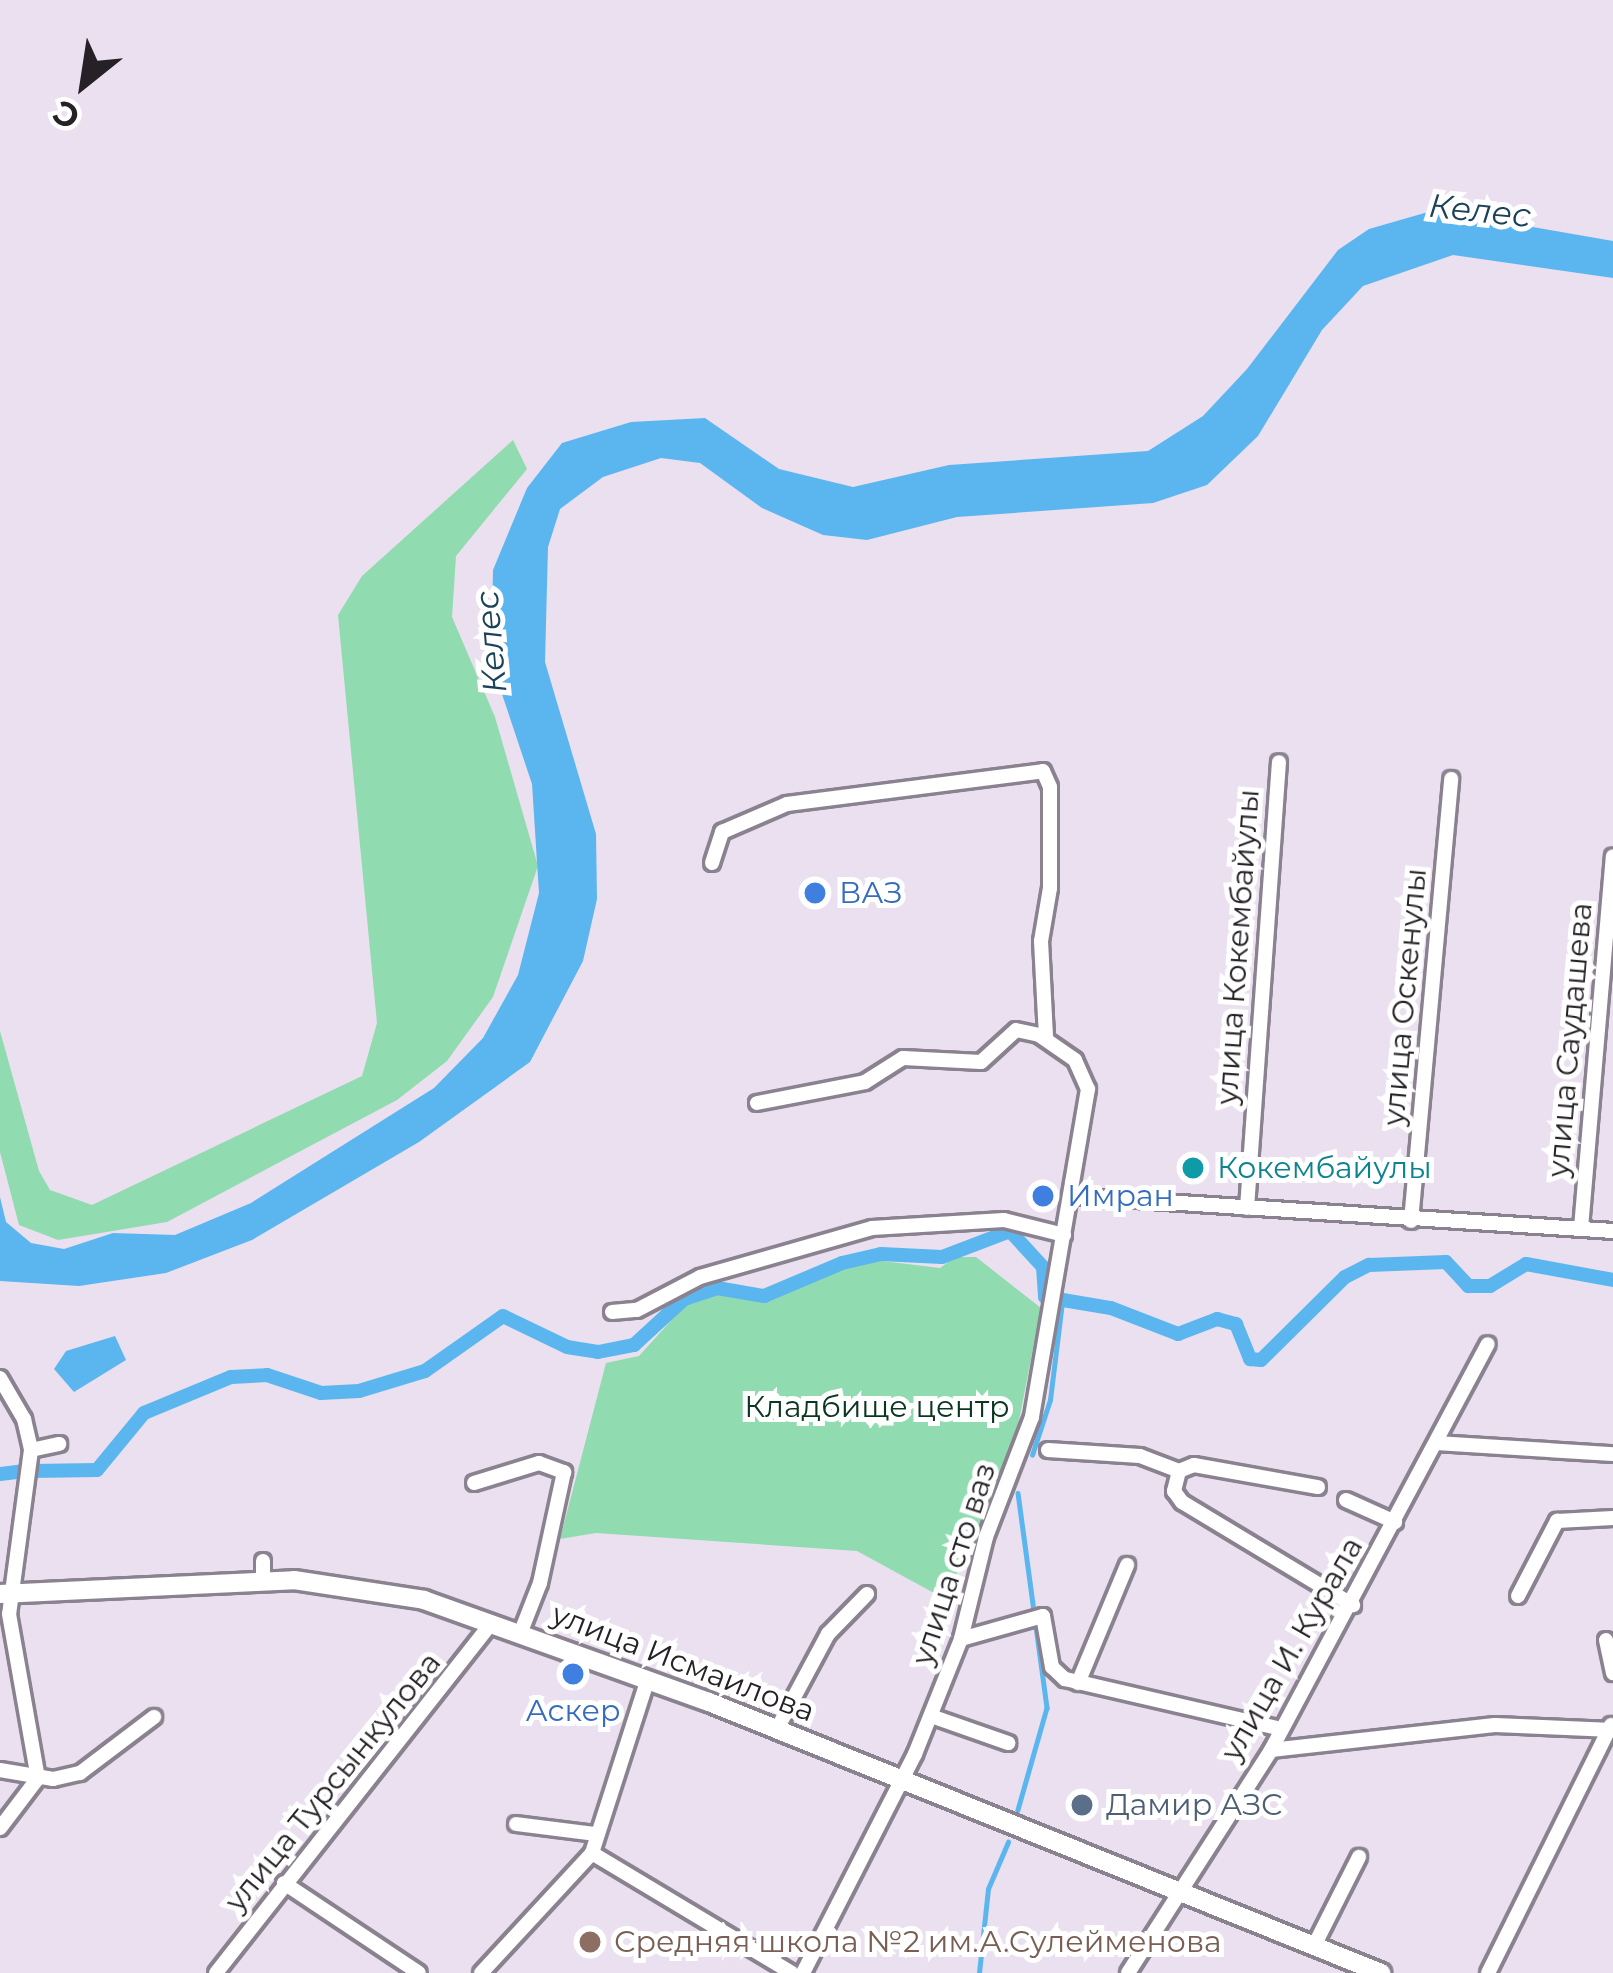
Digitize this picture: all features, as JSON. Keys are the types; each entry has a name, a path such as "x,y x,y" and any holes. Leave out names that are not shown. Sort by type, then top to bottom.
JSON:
{"main road":[{"name":"улица Исмаилова","path":"8,1594 263,1570 365,1587 491,1624 648,1679 1381,1973"}],"street":[{"name":"улица Кокембайулы","path":"1246,1208 1279,762"},
{"path":"712,863 722,832 787,804 1043,771 1050,787 1050,888 1041,940 1046,1038 1016,1030 981,1062 903,1058 865,1082 757,1103"},
{"name":"улица Оскенулы","path":"1412,1221 1451,778"},
{"name":"улица Саудашева","path":"1581,1228 1613,856"},
{"name":"улица сто ваз","path":"803,1973 932,1716 961,1640 986,1538 1028,1433 1088,1088 1079,1064 1046,1038"},
{"path":"1072,1196 1613,1231"},
{"path":"612,1312 638,1310 700,1277 872,1228 1004,1220 1064,1235"},
{"name":"улица И. Курала","path":"1129,1973 1271,1750 1353,1605 1488,1344"},
{"path":"0,1378 24,1419 31,1450 8,1594 38,1778 0,1828"},
{"path":"1436,1443 1613,1454"},
{"path":"31,1450 59,1444"},
{"path":"1048,1450 1140,1456 1179,1471 1194,1465 1318,1487"},
{"path":"474,1483 539,1463 560,1467 556,1538 520,1634"},
{"path":"1179,1471 1174,1491 1182,1502 1353,1605"},
{"path":"1346,1500 1395,1522"},
{"path":"1518,1596 1542,1560 1557,1521 1613,1518"},
{"path":"1542,1560 1552,1574"},
{"path":"1078,1683 1127,1565"},
{"path":"777,1729 828,1634 867,1594"},
{"path":"961,1640 1032,1619 1052,1667 1078,1683 1281,1729"},
{"name":"улица Турсынкулова","path":"216,1973 491,1624"},
{"path":"1606,1640 1612,1663"},
{"path":"481,1973 592,1853 648,1679"},
{"path":"932,1716 1008,1743"},
{"path":"0,1770 38,1778 80,1773 154,1717"},
{"path":"1271,1750 1496,1725 1612,1727 1488,1973"},
{"path":"516,1824 595,1834"},
{"path":"592,1853 792,1973"},
{"path":"1314,1946 1359,1857"},
{"path":"284,1883 419,1973"}],"green space":[{"path":"513,440 527,469 456,556 452,617 495,717 538,866 493,997 447,1061 397,1100 167,1222 58,1240 19,1225 0,1152 0,1031 39,1171 50,1190 92,1205 362,1076 377,1023 338,615 362,576"},
{"name":"Кладбище центр","path":"955,1257 976,1257 1041,1308 1013,1451 945,1599 857,1551 596,1533 560,1539 606,1363 639,1356 686,1304 719,1292 768,1300 866,1259 940,1268"}],"water":[{"name":"Келес","path":"1435,210 1613,241 1613,278 1453,255 1363,286 1322,330 1258,436 1207,485 1153,503 957,517 867,540 823,535 762,508 700,463 661,458 603,477 560,509 548,547 545,662 596,834 597,899 583,961 530,1062 419,1142 252,1240 166,1273 79,1286 0,1281 0,1197 6,1222 31,1243 64,1249 113,1233 175,1235 251,1203 434,1088 483,1038 518,975 539,893 532,784 491,661 493,570 527,488 562,443 631,422 705,418 779,469 853,487 949,465 1148,451 1203,416 1247,369 1338,250 1369,229"},
{"path":"115,1336 126,1360 74,1392 54,1369 66,1351"}],"waterway":[{"path":"32,1471 97,1470 144,1413 231,1377 267,1375 321,1393 359,1391 425,1371 503,1316 567,1347 598,1352 634,1345 684,1299 717,1288 764,1296 842,1263 881,1254 942,1257 1010,1231 1043,1267 1045,1297 1111,1308 1178,1334 1217,1319 1236,1324 1250,1359 1261,1360 1345,1277 1369,1265 1446,1262 1468,1286 1490,1286 1526,1264 1613,1280"},
{"path":"1032,1455 1050,1400 1062,1302"},
{"path":"0,1474 23,1471"},
{"path":"1018,1493 1047,1708 1018,1810"},
{"path":"979,1973 988,1889 1008,1842"}],"place":[{"name":"ВАЗ","path":"815,893"},
{"name":"Кокембайулы","path":"1193,1168"},
{"name":"Имран","path":"1043,1196"},
{"name":"Аскер","path":"573,1674"},
{"name":"Дамир АЗС","path":"1082,1805"},
{"name":"Средняя школа №2 им.А.Сулейменова","path":"590,1942"}]}
